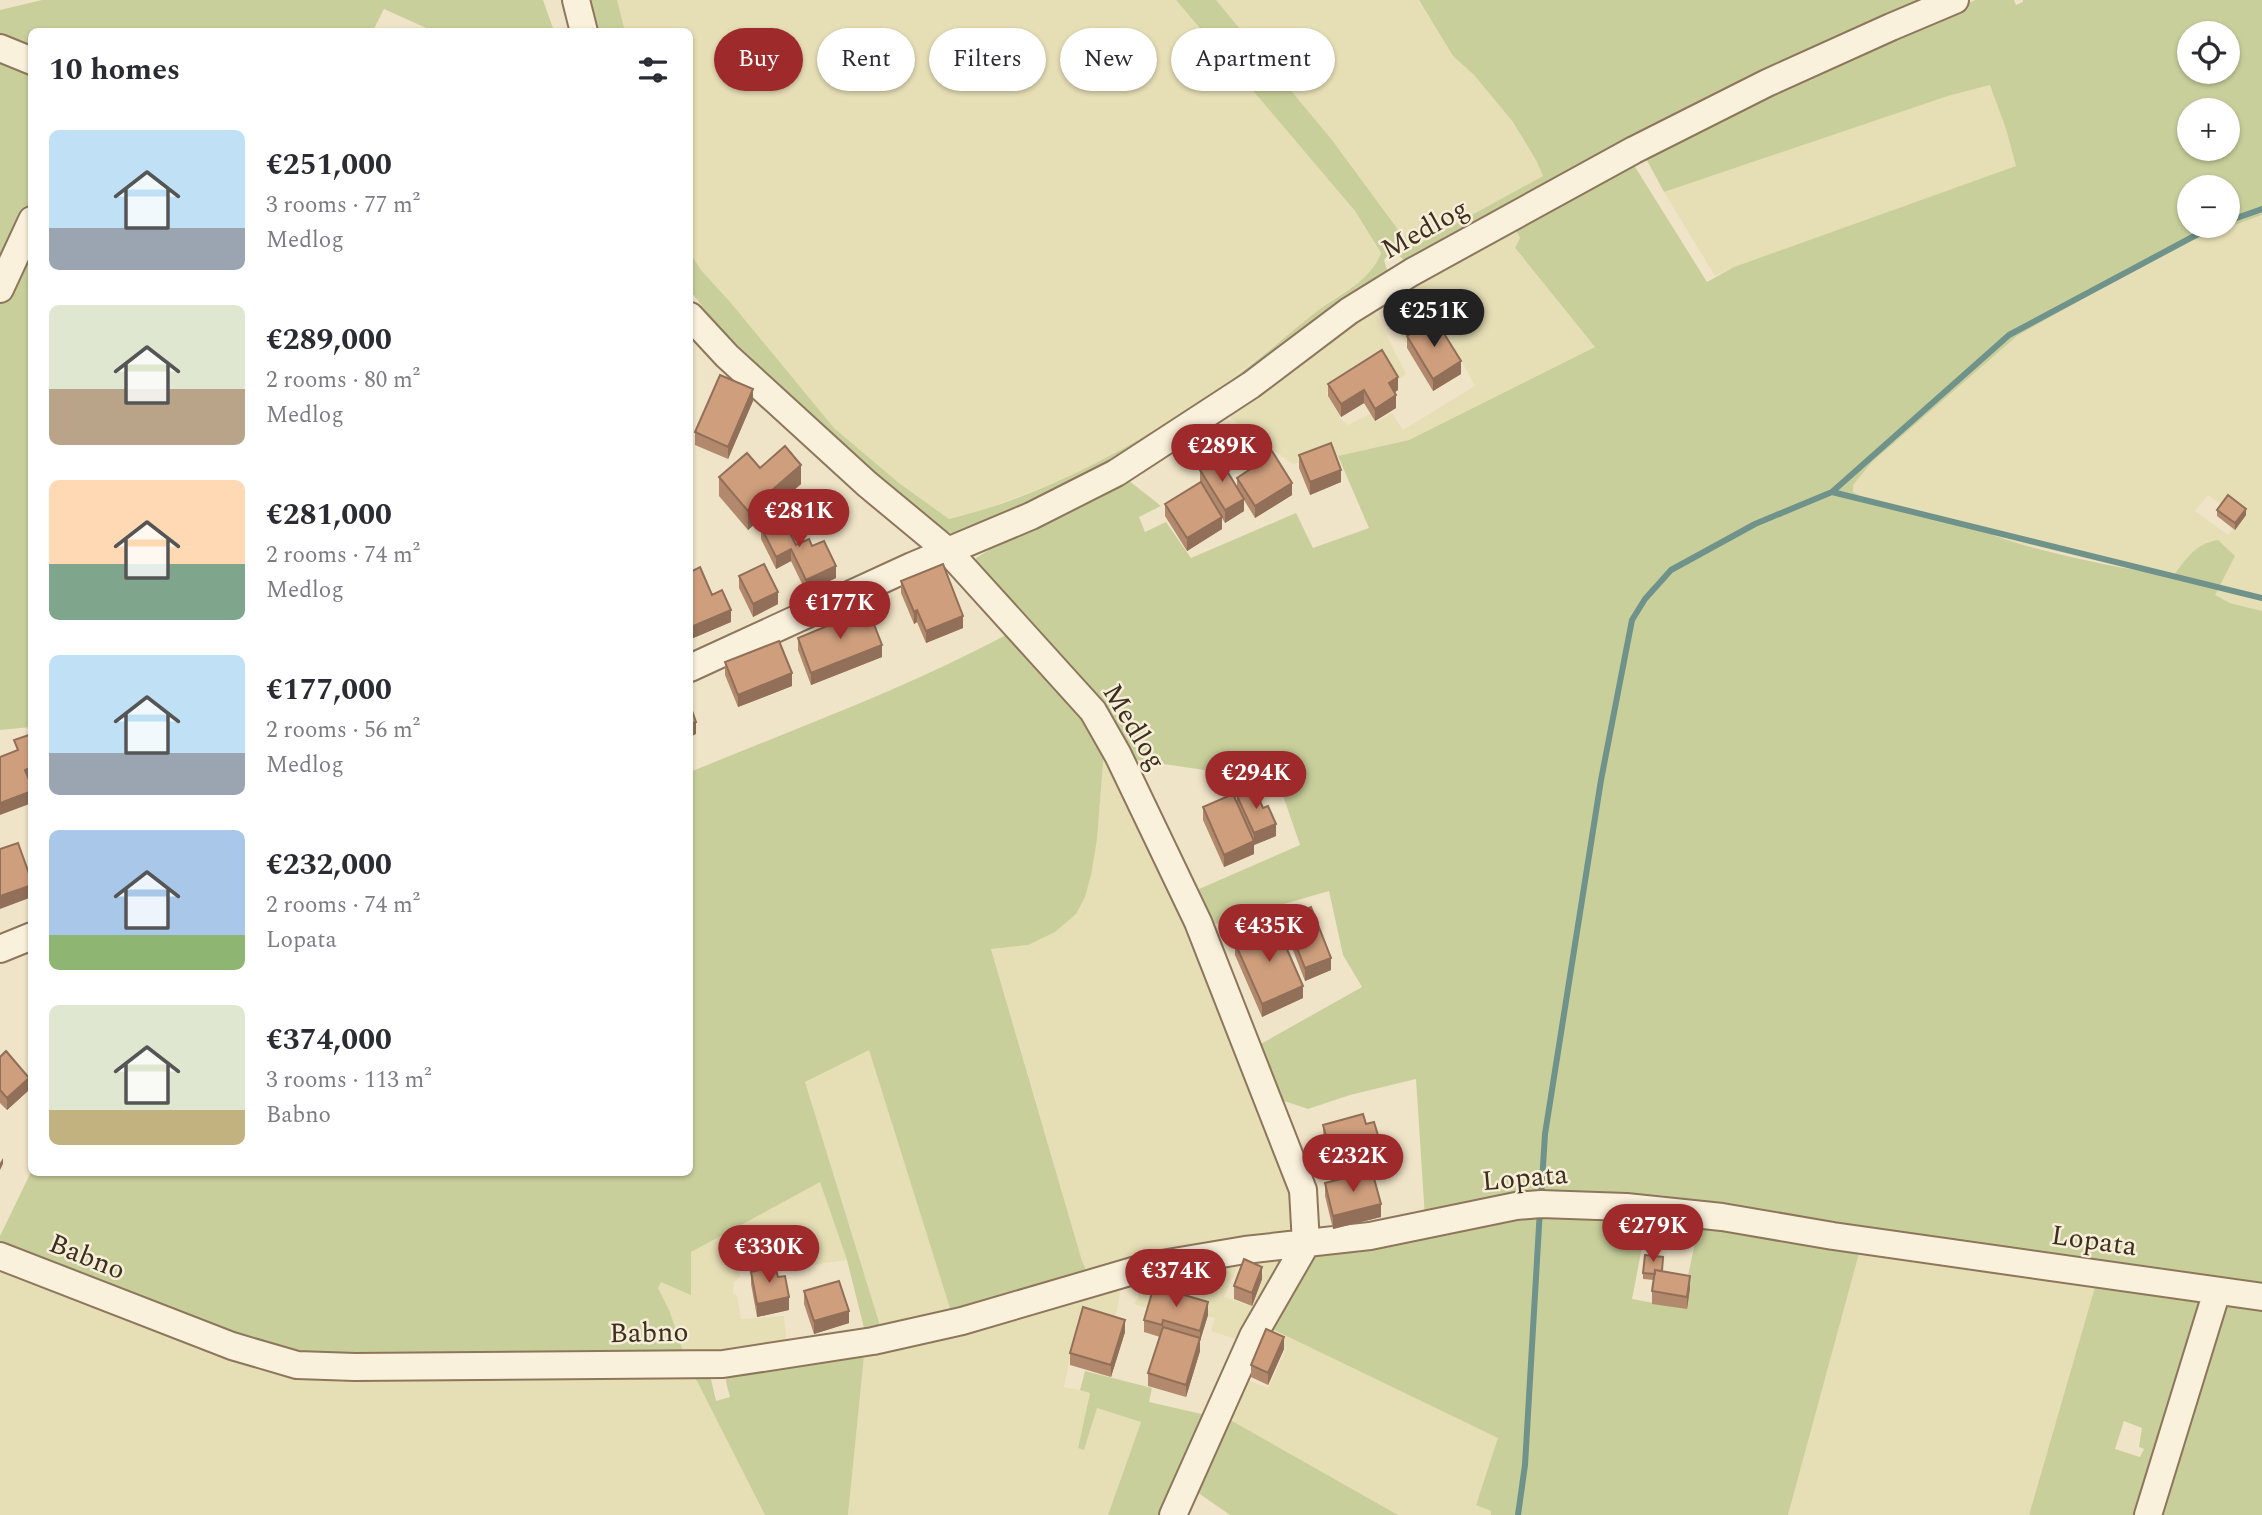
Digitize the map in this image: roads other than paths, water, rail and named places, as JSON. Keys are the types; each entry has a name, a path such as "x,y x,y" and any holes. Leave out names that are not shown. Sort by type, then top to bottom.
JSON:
{"street":[{"path":"576,0 583,28"},
{"name":"Medlog","path":"693,667 912,566 1031,516 1116,473 1251,385 1349,311 1412,272 1634,150 1767,83 1955,0"},
{"path":"0,48 28,59"},
{"path":"0,289 28,229"},
{"path":"693,321 727,356 857,474 949,552"},
{"name":"Medlog","path":"949,552 1093,711 1118,755 1198,922 1270,1102 1303,1191 1306,1244"},
{"path":"0,949 28,938"},
{"name":"Lopata","path":"1306,1244 1370,1236 1516,1206 1568,1204 1626,1207 1722,1217 1833,1236 2262,1297"},
{"path":"1172,1515 1252,1336 1306,1244"},
{"name":"Babno","path":"0,1256 232,1346 297,1365 424,1367 723,1364 873,1341 962,1321 1150,1266 1245,1250 1306,1244"},
{"path":"2148,1515 2217,1291"}],"waterway":[{"path":"2240,217 2262,209"},
{"path":"1541,1198 1545,1134 1601,780 1632,620 1645,599 1671,570 1755,524 1832,492 2009,335 2191,238"},
{"path":"1832,492 2262,598"},
{"path":"1518,1515 1525,1465 1540,1209"}]}
